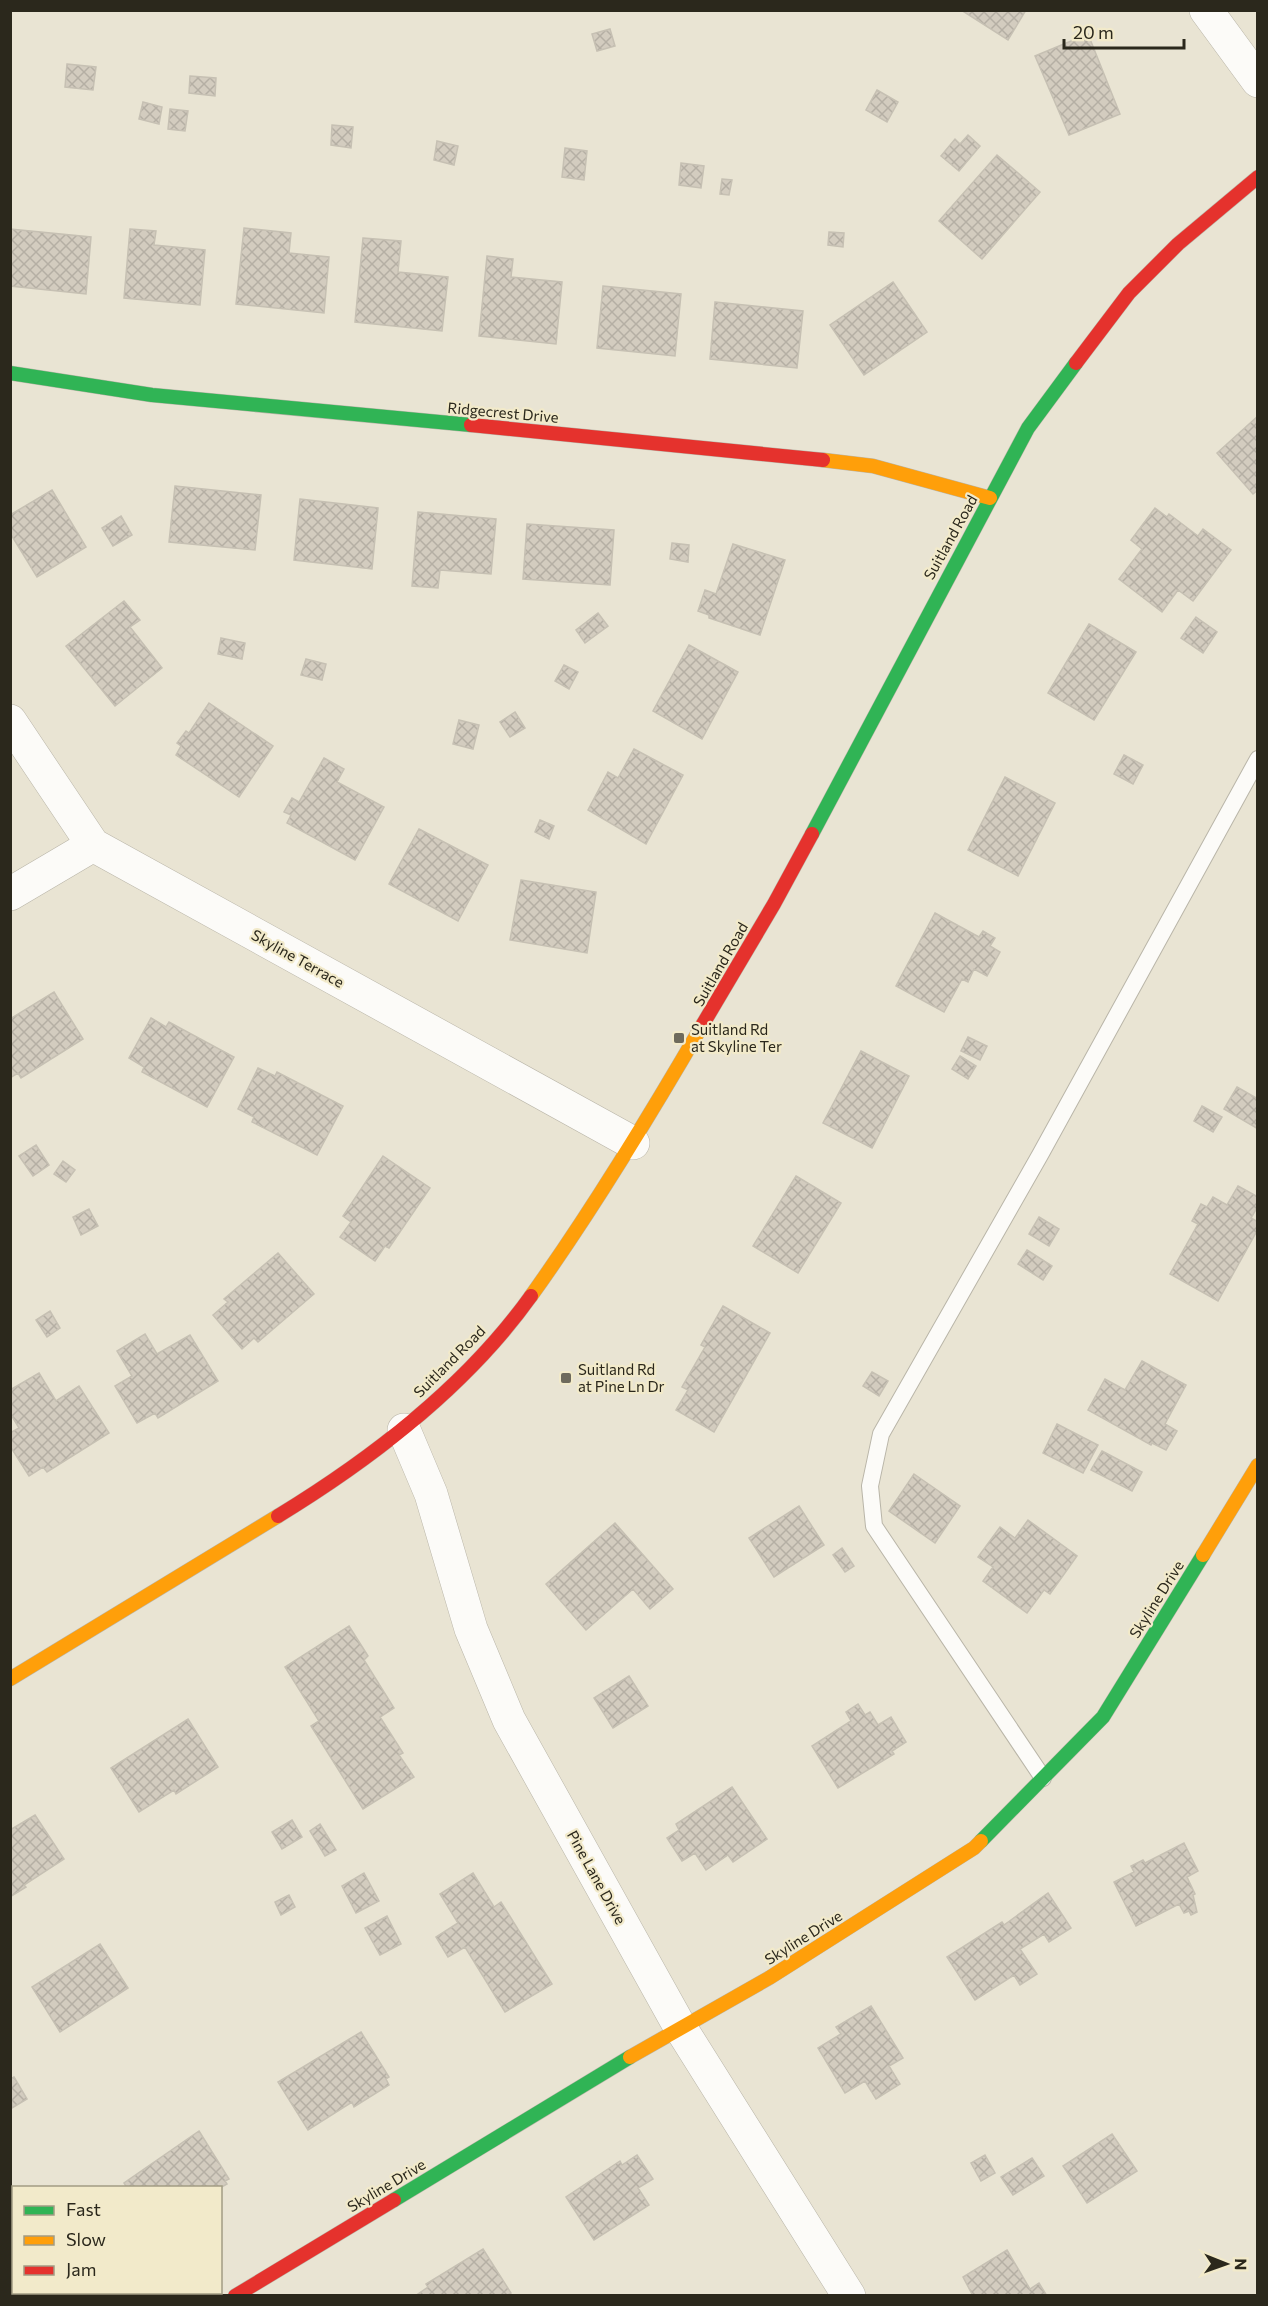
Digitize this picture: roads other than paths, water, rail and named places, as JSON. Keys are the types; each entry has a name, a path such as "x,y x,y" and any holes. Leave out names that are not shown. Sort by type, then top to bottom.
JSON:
{"street":[{"path":"1206,10 1257,81"},
{"name":"Suitland Road","path":"10,1679 304,1500 404,1430 468,1369 521,1310 576,1233 633,1143 774,904 1028,428 1129,293 1178,244 1257,177"},
{"name":"Ridgecrest Drive","path":"10,373 152,395 742,451 873,466 990,498"},
{"name":"Skyline Terrace","path":"10,721 93,845 633,1143"},
{"path":"10,894 93,845"},
{"name":"Pine Lane Drive","path":"404,1430 431,1494 471,1629 509,1720 680,2027 849,2295"},
{"name":"Skyline Drive","path":"235,2295 680,2027 769,1978 974,1848 1103,1717 1257,1465"}],"lane":[{"path":"1043,1778 874,1526 870,1486 881,1434 1040,1155 1257,759"}],"place":[{"name":"Suitland Rd at Skyline Ter","path":"679,1038"},
{"name":"Suitland Rd at Pine Ln Dr","path":"566,1378"}]}
